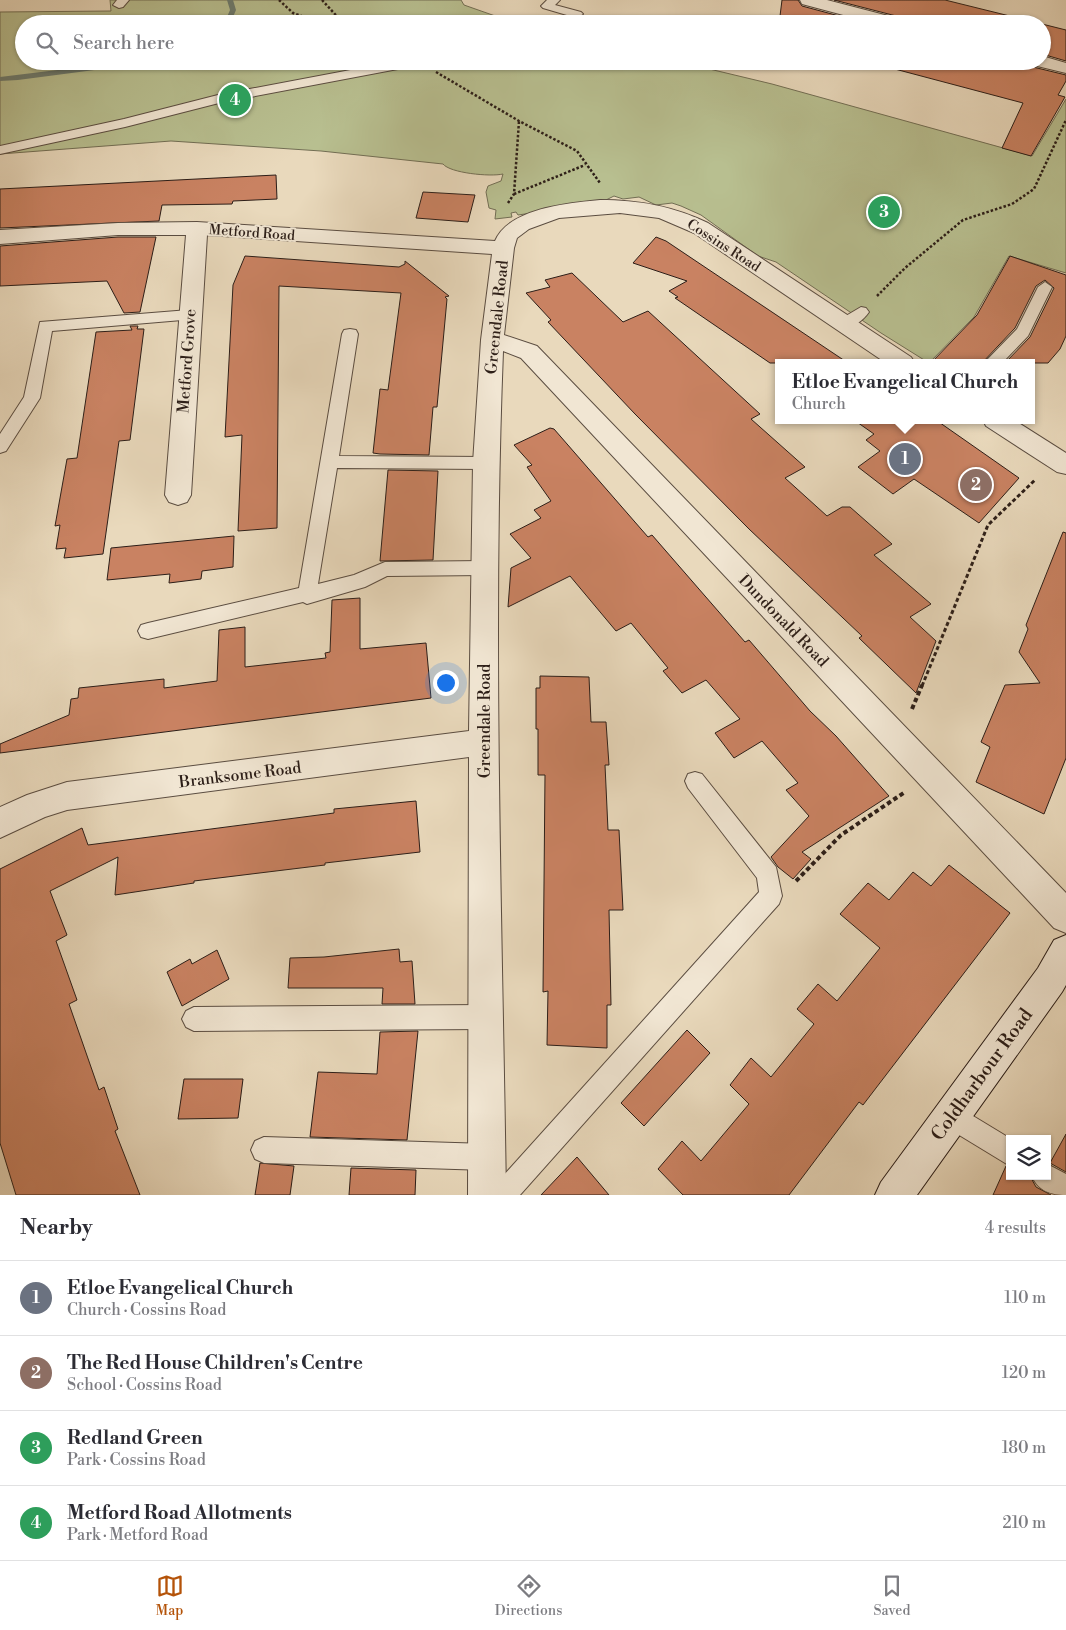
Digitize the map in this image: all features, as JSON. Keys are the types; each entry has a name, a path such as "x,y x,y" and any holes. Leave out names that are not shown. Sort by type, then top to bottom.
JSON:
{"street":[{"path":"808,0 864,15"},
{"path":"1051,64 1066,68"},
{"name":"Cossins Road","path":"503,248 507,236 517,228 532,219 548,215 610,207 652,209 677,215 852,318 898,359"},
{"name":"Metford Road","path":"0,237 118,229 197,228 503,248"},
{"name":"Metford Grove","path":"178,495 189,315 197,228"},
{"name":"Greendale Road","path":"487,1195 484,742 486,463 492,340 503,248"},
{"name":"Dundonald Road","path":"492,340 519,347 529,352 1066,917"},
{"path":"1001,424 1061,462"},
{"name":"Branksome Road","path":"0,823 38,805 68,796 484,742"},
{"name":"Coldharbour Road","path":"894,1195 950,1115 1050,980 1066,952"}],"lane":[{"path":"554,0 548,6 577,14"},
{"path":"0,150 125,123 218,99 372,70"},
{"path":"996,359 1023,332 1045,287"},
{"path":"0,447 32,398 45,326 189,315"},
{"path":"307,596 350,334"},
{"path":"328,462 486,463"},
{"path":"148,631 307,596 358,582 385,569 485,568"},
{"path":"503,1195 771,896 768,874 695,781"},
{"path":"194,1019 485,1017"},
{"path":"950,1115 1006,1150"},
{"path":"264,1150 487,1158"},
{"path":"1051,1180 1066,1190"}],"path":[{"path":"278,0 293,13 299,15"},
{"path":"322,0 336,15"},
{"path":"435,70 519,121 577,151 600,184"},
{"path":"852,318 905,268 963,220 1012,204 1034,189 1041,170 1066,120"},
{"path":"519,121 514,194 585,165"},
{"path":"899,741 988,525 1061,462"},
{"path":"771,896 793,884 841,835 930,774"}],"green space":[{"path":"110,0 461,0 464,5 492,15 15,15 15,70 714,70 772,84 1032,156 1066,99 1066,273 1009,256 974,317 933,359 923,359 776,262 758,256 701,215 672,203 656,205 639,197 623,199 614,196 600,203 518,215 516,212 511,213 512,217 495,219 496,210 489,208 486,192 488,186 501,181 503,174 471,174 453,170 443,164 321,151 171,141 0,154 0,12 111,11"}],"building":[{"path":"782,0 798,0 802,6 836,15 780,15"},
{"path":"834,0 945,0 1006,15 892,15"},
{"path":"1051,26 1066,30 1066,61 1051,57"},
{"path":"899,70 1045,70 1066,75 1066,81 1058,95 1065,97 1031,156 1002,148 1023,103"},
{"path":"276,175 277,199 233,201 232,204 162,205 159,221 0,228 0,189"},
{"path":"423,192 475,195 468,222 416,218"},
{"path":"118,237 156,237 140,312 124,313 107,281 0,286 0,246"},
{"path":"656,237 666,241 842,359 775,359 775,363 770,363 675,298 678,297 669,291 687,281 633,263"},
{"path":"245,256 399,267 405,264 405,261 449,296 445,297 447,299 437,407 433,407 429,455 380,454 373,453 380,389 388,390 401,293 279,286 277,528 238,531 242,435 225,437 233,285"},
{"path":"1010,256 1066,275 1066,336 1060,349 1048,363 1035,363 1035,359 1009,359 1030,337 1054,288 1045,280 1036,286 1015,328 986,359 935,359 977,315"},
{"path":"572,273 623,322 648,311 760,414 751,419 805,467 785,478 827,516 842,507 850,507 892,544 874,555 931,604 910,617 936,641 916,693 859,638 862,636 749,529 635,414 548,322 551,320 526,293 550,287 545,280"},
{"path":"130,326 138,326 137,329 144,329 130,440 119,441 103,554 64,558 66,548 56,549 60,525 55,526 67,459 77,458 96,332 132,330"},
{"path":"860,424 942,424 1019,478 979,523 914,479 893,494 858,467 880,451 866,440 874,434"},
{"path":"550,428 554,429 648,537 652,535 745,642 749,640 810,711 836,736 889,796 802,852 811,859 793,879 778,867 771,857 809,816 786,790 798,783 762,741 734,758 715,733 740,719 706,680 682,693 663,671 668,668 631,623 616,631 570,576 508,607 511,568 531,558 510,534 541,518 534,510 551,501 527,467 532,465 514,445"},
{"path":"388,470 438,471 433,560 380,561"},
{"path":"1063,532 1066,533 1066,758 1044,814 976,782 990,747 981,742 1005,685 1040,683 1019,652 1028,629 1026,625"},
{"path":"234,536 233,567 202,571 201,579 169,583 170,574 107,580 111,548"},
{"path":"360,598 360,649 426,643 431,698 0,753 0,744 69,715 71,699 78,698 79,688 164,679 164,688 217,681 219,630 245,627 245,667 326,658 325,653 330,652 332,600"},
{"path":"540,676 589,677 591,722 606,722 609,765 605,765 608,830 619,830 623,910 609,910 611,1005 607,1005 607,1048 547,1045 548,991 543,992 545,775 538,775 538,729 536,729 536,688 540,688"},
{"path":"416,801 420,852 194,881 194,883 115,895 118,857 50,891 67,935 56,941 77,1000 69,1004 99,1090 104,1087 118,1129 115,1131 140,1195 16,1195 0,1143 0,869 82,828 88,845 334,813 334,809"},
{"path":"949,865 1010,913 863,1105 859,1102 789,1195 683,1195 658,1169 682,1141 701,1161 749,1104 730,1085 751,1058 771,1077 814,1024 797,1009 818,984 837,1001 880,948 840,914 868,883 889,900 913,872 931,886"},
{"path":"399,949 400,962 412,961 415,1004 382,1004 383,988 288,988 290,958 324,957"},
{"path":"217,950 229,979 182,1006 167,972 190,959 192,964"},
{"path":"687,1030 710,1053 644,1126 621,1103"},
{"path":"418,1031 407,1140 310,1137 318,1072 377,1074 380,1032"},
{"path":"184,1079 243,1079 238,1118 178,1119"},
{"path":"1066,1134 1066,1172 1051,1164"},
{"path":"577,1157 609,1195 541,1195"},
{"path":"260,1163 294,1166 290,1195 255,1195"},
{"path":"1006,1166 1006,1180 1032,1180 1036,1187 1051,1195 993,1195"},
{"path":"351,1168 416,1170 415,1195 349,1195"}],"waterway":[{"path":"230,0 233,10 231,15"},
{"path":"0,79 79,70"}],"place":[{"name":"Metford Road Allotments","path":"235,100"},
{"name":"Redland Green","path":"884,212"},
{"name":"Etloe Evangelical Church","path":"905,459"},
{"name":"The Red House Children's Centre","path":"976,485"}]}
